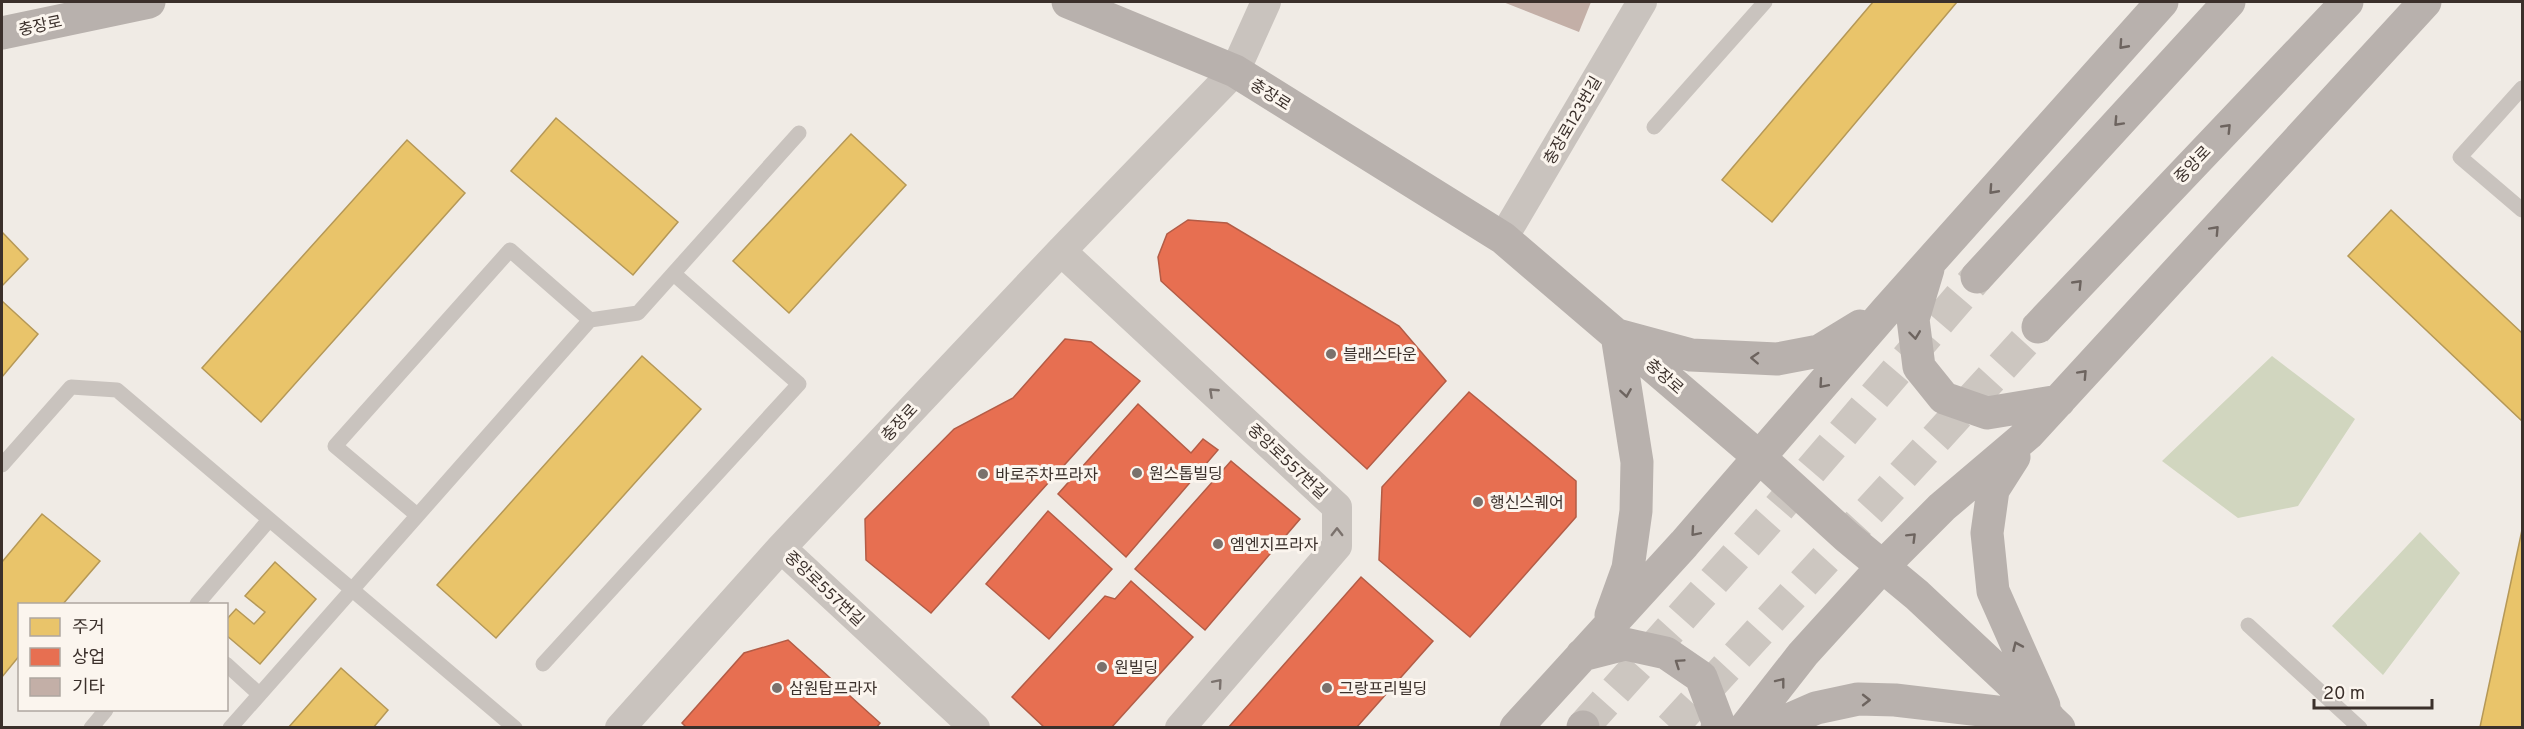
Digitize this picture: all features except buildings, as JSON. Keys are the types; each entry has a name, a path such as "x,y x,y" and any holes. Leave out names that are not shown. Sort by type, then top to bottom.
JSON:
{"main road":[{"name":"충장로","path":"2,33 149,2"},
{"name":"충장로","path":"1068,2 1235,71 1503,238 1883,566 2054,723"},
{"path":"1516,728 1684,544 1886,310 2162,2"},
{"path":"1977,277 2229,2"},
{"name":"중앙로","path":"2038,327 2347,2"},
{"path":"1745,728 1803,654 1883,566 1942,507 2028,434 2425,2"},
{"path":"1932,259 1913,319 1919,367 1944,398 1987,413 2059,401"},
{"path":"1606,628 1628,568 1636,512 1637,462 1617,335 1691,355 1778,359 1819,351 1886,310"},
{"path":"2028,434 1993,490 1987,534 1993,591 2054,723"},
{"path":"1582,655 1625,644 1666,653 1701,677 1718,722 1717,728"},
{"path":"1770,728 1816,708 1858,699 1895,700 2054,723"}],"street":[{"path":"1235,71 1266,2"},
{"name":"충장로123번길","path":"1503,238 1642,2"},
{"name":"충장로","path":"620,728 781,548 1061,251 1235,71"},
{"name":"중앙로557번길","path":"1061,251 1337,507 1337,546 1180,728"},
{"name":"중앙로557번길","path":"781,548 975,728"}],"lane":[{"path":"1654,127 1765,2"},
{"path":"2523,88 2460,158 2523,210"},
{"path":"230,728 590,320 638,314 799,133"},
{"path":"417,515 335,446 510,250 590,320"},
{"path":"543,664 799,384 674,274"},
{"path":"2,465 71,387 117,390 515,728"},
{"path":"197,603 269,520"},
{"path":"2248,625 2360,728"},
{"path":"228,666 259,694"},
{"path":"91,728 105,711"}],"green space":[{"path":"2272,356 2355,419 2298,506 2238,518 2162,461"},
{"path":"2420,532 2460,573 2383,675 2332,626"}],"tunnel":[{"path":"1583,727 1770,518 1977,277"},
{"path":"1671,728 2038,327"}],"place":[{"name":"블래스타운","path":"1331,354"},
{"name":"원스톱빌딩","path":"1137,473"},
{"name":"바로주차프라자","path":"983,474"},
{"name":"행신스퀘어","path":"1478,502"},
{"name":"엠엔지프라자","path":"1218,544"},
{"name":"원빌딩","path":"1102,667"},
{"name":"삼원탑프라자","path":"777,688"},
{"name":"그랑프리빌딩","path":"1327,688"}]}
